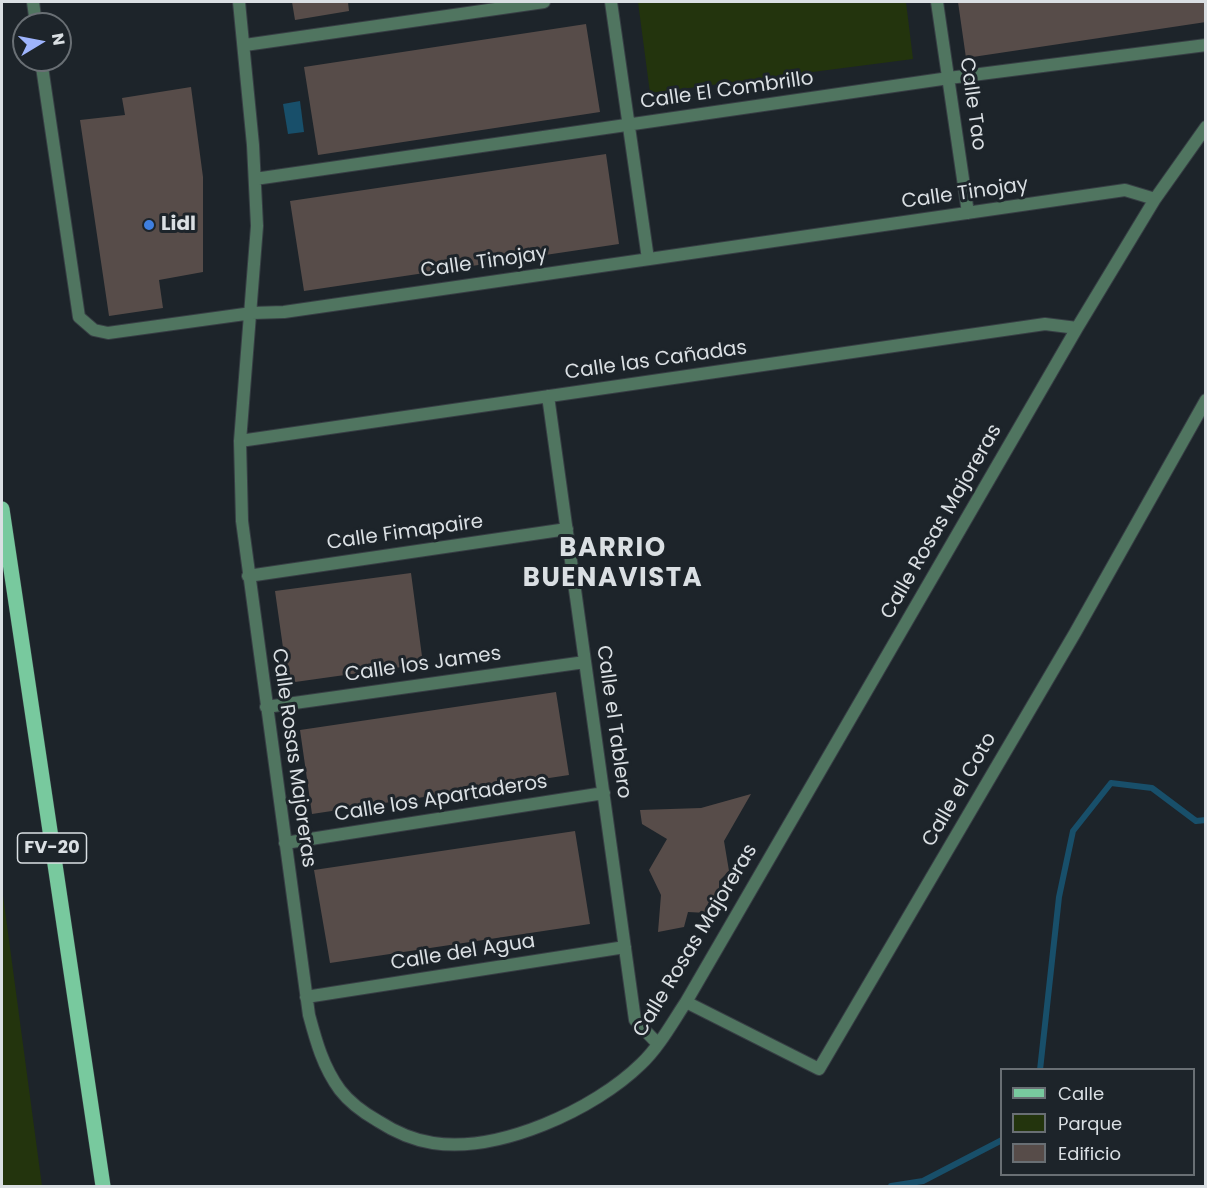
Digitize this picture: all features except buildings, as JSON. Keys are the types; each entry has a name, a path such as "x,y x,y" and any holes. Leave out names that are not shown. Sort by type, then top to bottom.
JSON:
{"main road":[{"name":"FV-20","path":"2,509 103,1186"}],"street":[{"name":"Calle Rosas Majoreras","path":"239,2 245,45 257,226 252,313 240,441 242,521 306,997 321,1057 340,1090 362,1112 399,1134 433,1143 478,1142 511,1135 558,1119 601,1094 640,1065 658,1044 686,1002 1077,328 1155,199 1206,127"},
{"path":"245,45 544,2"},
{"path":"611,2 648,259"},
{"name":"Calle Tao","path":"937,2 968,213"},
{"name":"Calle El Combrillo","path":"255,179 949,78 1206,45"},
{"name":"Calle Tinojay","path":"43,72 79,317 94,330 108,333 252,313 284,312 1125,190 1155,199"},
{"name":"Calle las Cañadas","path":"240,441 1045,324 1077,328"},
{"name":"Calle el Tablero","path":"548,396 636,1020 658,1044"},
{"name":"Calle el Coto","path":"686,1002 819,1069 1075,633 1206,400"},
{"name":"Calle Fimapaire","path":"248,576 567,529"},
{"name":"Calle los James","path":"266,707 585,662"},
{"name":"Calle los Apartaderos","path":"285,843 604,793"},
{"name":"Calle del Agua","path":"306,997 625,947"}],"green space":[{"path":"638,2 906,2 913,59 650,93"},
{"path":"2,888 42,1186 2,1186"}],"water":[{"path":"300,101 304,132 288,134 283,104"}],"waterway":[{"path":"1040,1068 1059,897 1073,831 1111,783 1152,788 1196,821 1206,820"},
{"path":"891,1186 923,1181 1000,1141"}],"place":[{"name":"Lidl","path":"149,225"}],"district":[{"name":"BARRIO BUENAVISTA","path":"613,564"}]}
